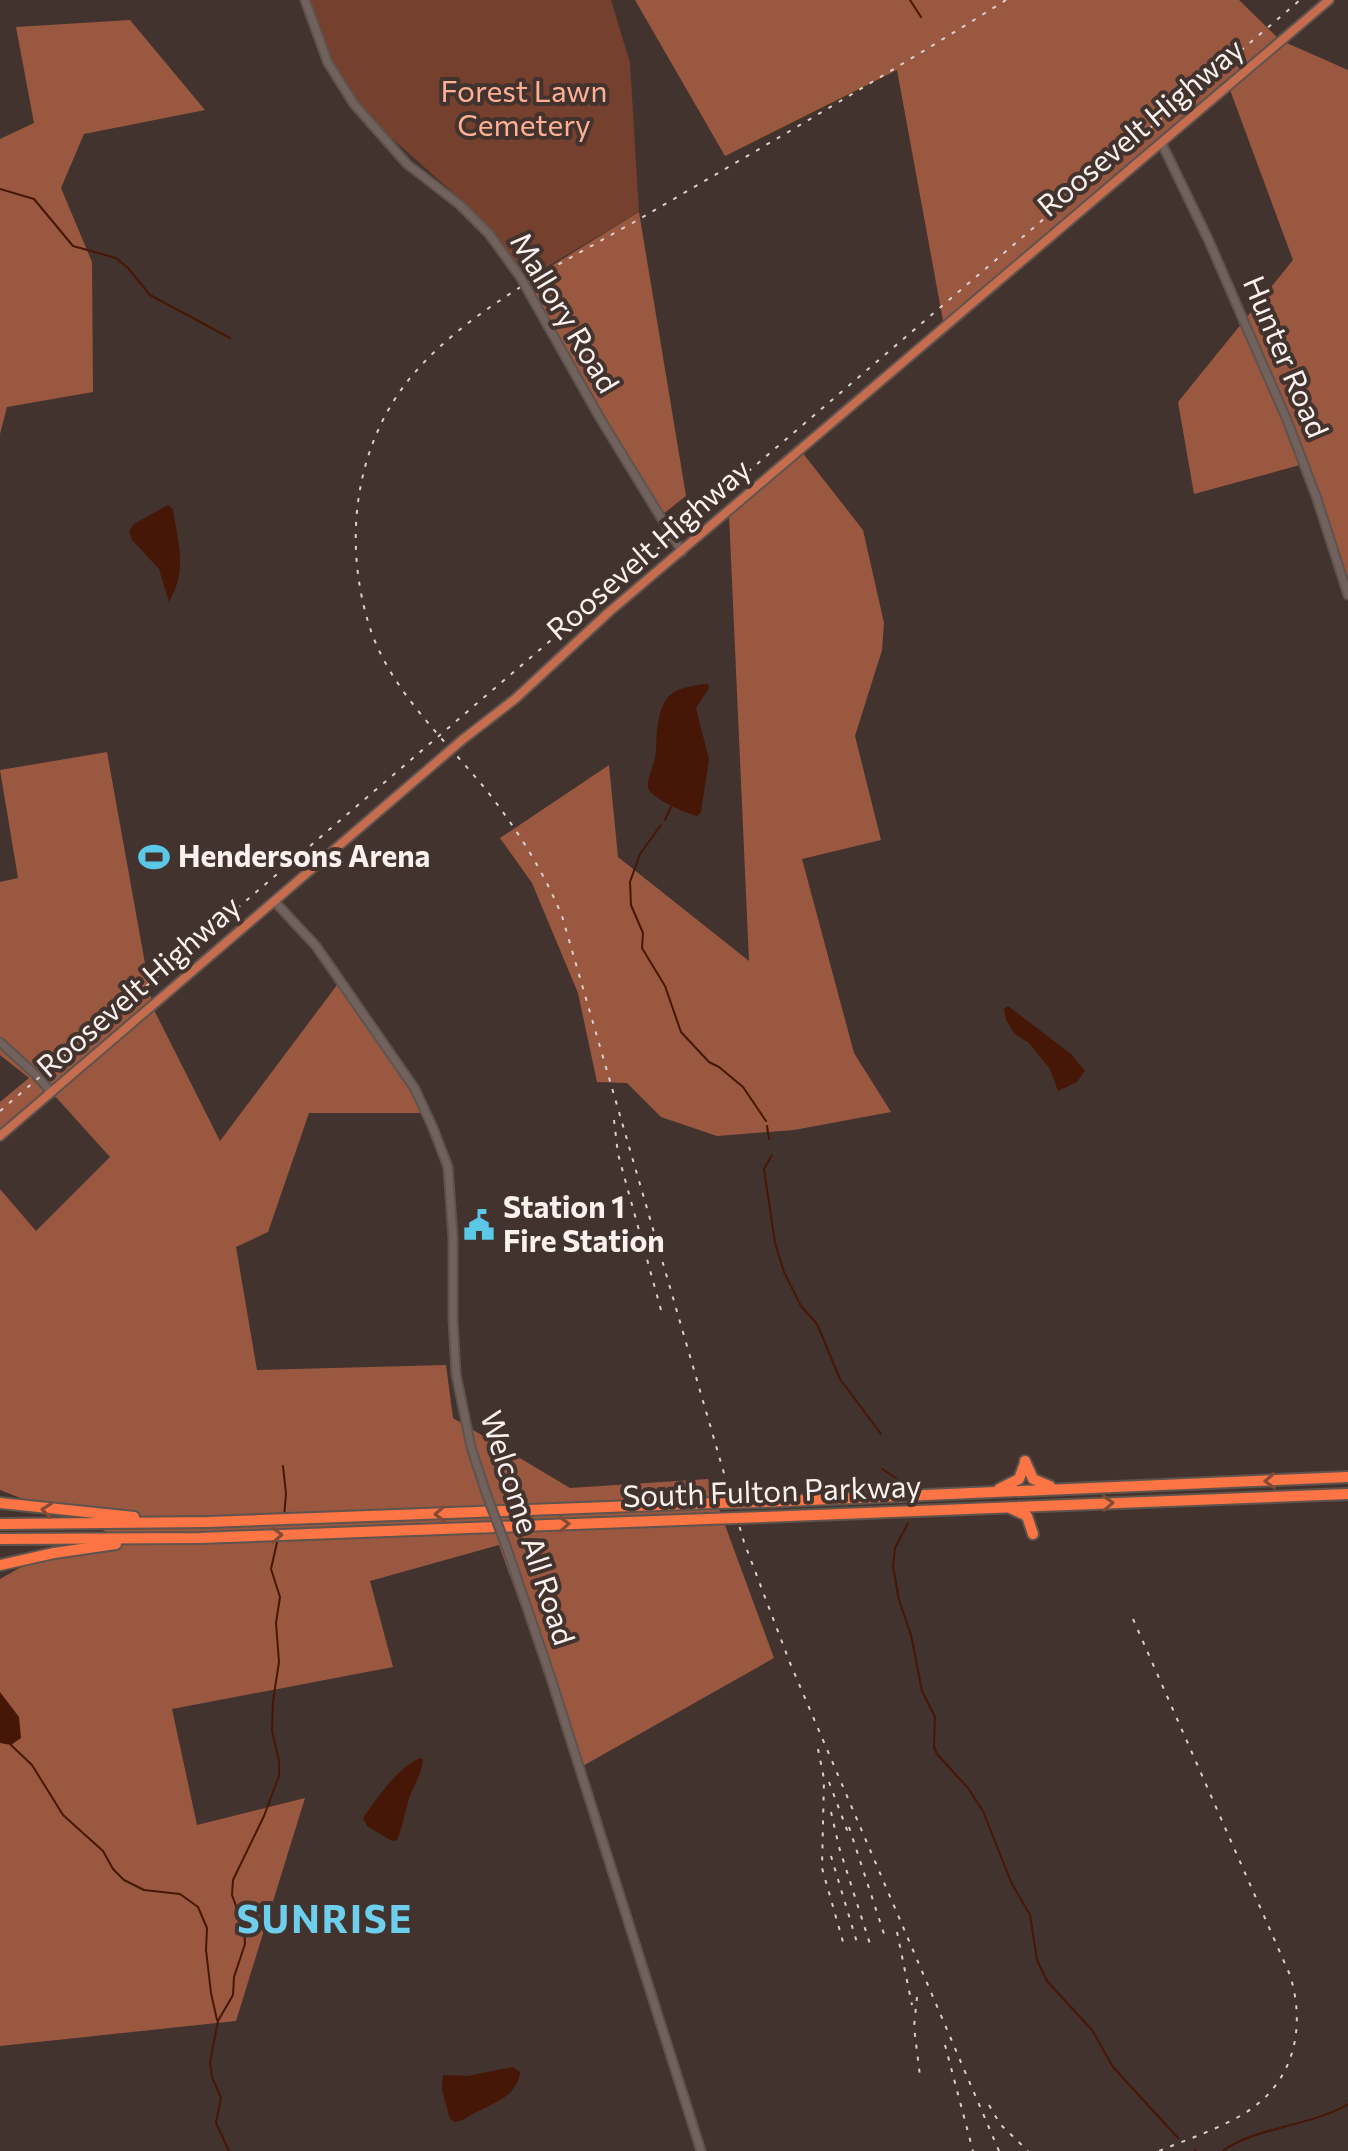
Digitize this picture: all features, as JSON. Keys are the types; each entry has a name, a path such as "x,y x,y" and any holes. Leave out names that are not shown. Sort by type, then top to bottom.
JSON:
{"highway":[{"path":"985,1493 1015,1483 1023,1474 1025,1461 1036,1482 1078,1490"},
{"name":"South Fulton Parkway","path":"208,1522 1348,1477"},
{"name":"South Fulton Parkway","path":"199,1538 1348,1494"},
{"path":"0,1503 208,1522"},
{"path":"1006,1507 1027,1516 1033,1534 1038,1514 1053,1505"},
{"path":"0,1524 208,1522"},
{"path":"0,1539 199,1538"},
{"path":"0,1565 80,1549 199,1538"}],"main road":[{"name":"Roosevelt Highway","path":"0,1136 462,740 515,699 609,612 1329,0"}],"street":[{"name":"Mallory Road","path":"305,0 328,63 354,104 407,164 460,205 489,234 521,278 600,418 682,552"},
{"name":"Hunter Road","path":"1162,144 1208,239 1287,420 1348,595"},
{"name":"Welcome All Road","path":"275,902 316,946 419,1095 448,1167 453,1227 454,1350 471,1447 550,1675 701,2151"},
{"path":"0,1042 52,1093"}],"green space":[{"name":"Forest Lawn Cemetery","path":"309,0 611,0 630,63 639,212 528,278 475,212 388,135 354,99 324,46"}],"shaded area":[{"path":"635,0 1239,0 1280,40 1348,70 1348,596 1300,465 1194,494 1178,402 1293,260 1230,90 944,326 897,70 725,156"},
{"path":"130,20 205,110 84,134 61,188 92,262 93,392 7,407 0,434 0,139 34,123 16,27"},
{"path":"639,212 686,496 658,518 522,284"},
{"path":"798,447 863,530 884,623 882,650 855,736 881,840 802,859 854,1053 891,1112 794,1130 717,1136 661,1117 627,1083 597,1082 578,993 532,883 500,838 609,765 618,857 749,961 729,514"},
{"path":"168,505 173,509 180,556 178,578 169,602 159,569 132,540 129,531 134,524"},
{"path":"708,684 709,688 696,708 709,759 701,812 697,816 662,801 648,785 656,755 659,717 665,701 678,690"},
{"path":"107,752 153,1008 220,1141 337,985 386,1048 422,1113 309,1113 268,1232 236,1247 257,1370 446,1365 453,1418 570,1488 708,1479 774,1658 581,1767 499,1545 370,1581 393,1667 172,1709 197,1825 305,1798 236,2021 0,2046 0,1579 44,1554 115,1535 0,1490 0,1189 36,1231 110,1157 54,1095 0,1142 0,1102 29,1078 0,1055 0,882 18,878 0,770"},
{"path":"1008,1006 1071,1054 1085,1071 1077,1082 1058,1091 1050,1069 1029,1043 1015,1034 1006,1020 1004,1009"},
{"path":"0,1692 19,1717 21,1738 11,1745 0,1743"},
{"path":"420,1758 423,1759 420,1773 397,1840 392,1841 367,1826 363,1818 396,1776"},
{"path":"513,2067 520,2072 518,2082 506,2096 463,2120 455,2122 450,2119 442,2090 443,2075 468,2076"}],"waterway":[{"path":"910,0 921,17"},
{"path":"0,189 34,199 73,246 116,258 150,295 230,338"},
{"path":"665,820 672,805"},
{"path":"661,825 640,854 630,882 631,905 643,933 642,948 665,986 681,1032 709,1062 743,1087 766,1121"},
{"path":"767,1126 769,1139"},
{"path":"772,1155 764,1169 775,1243 784,1272 801,1306 817,1324 840,1379 881,1434"},
{"path":"283,1466 286,1494 284,1517"},
{"path":"882,1469 907,1485"},
{"path":"908,1523 895,1548 893,1566 922,1691 935,1717 934,1747 937,1754 968,1788 983,1811 1011,1882 1030,1915 1037,1960 1047,1981 1092,2030 1113,2067 1178,2138"},
{"path":"229,2151 216,2123 221,2098 212,2077 210,2062 218,2021 233,1995 234,1977 245,1944 244,1928 232,1895 233,1880 264,1816 279,1776 272,1731 279,1662 276,1623 280,1597 271,1569 278,1538"},
{"path":"11,1745 32,1765 63,1815 103,1851 113,1869 124,1880 144,1890 180,1894 198,1907 207,1928 206,1950 217,2020"},
{"path":"1223,2151 1250,2137 1317,2117 1348,2104"}],"railway":[{"path":"999,2151 790,1663 744,1542 562,916 537,864 506,816 405,694 380,653 363,601 357,569 356,538 363,475 385,417 401,390 424,362 452,336 549,270 783,135 1006,0"},
{"path":"0,1111 1300,0"},
{"path":"614,1120 618,1154 661,1310"},
{"path":"1133,1619 1290,1975 1297,2014 1292,2052 1275,2086 1262,2100 1225,2124 1159,2151"},
{"path":"818,1749 824,1779 822,1868 845,1949"},
{"path":"829,1782 850,1838"},
{"path":"831,1812 870,1944"},
{"path":"849,1827 886,1940"},
{"path":"831,1856 858,1946"},
{"path":"897,1932 912,2005"},
{"path":"917,1997 914,2027 920,2076"},
{"path":"945,2045 973,2151"},
{"path":"989,2105 1000,2124 1028,2151"}],"place":[{"name":"Hendersons Arena","path":"154,857"},
{"name":"Station 1 Fire Station","path":"479,1225"}],"district":[{"name":"SUNRISE","path":"325,1920"}]}
